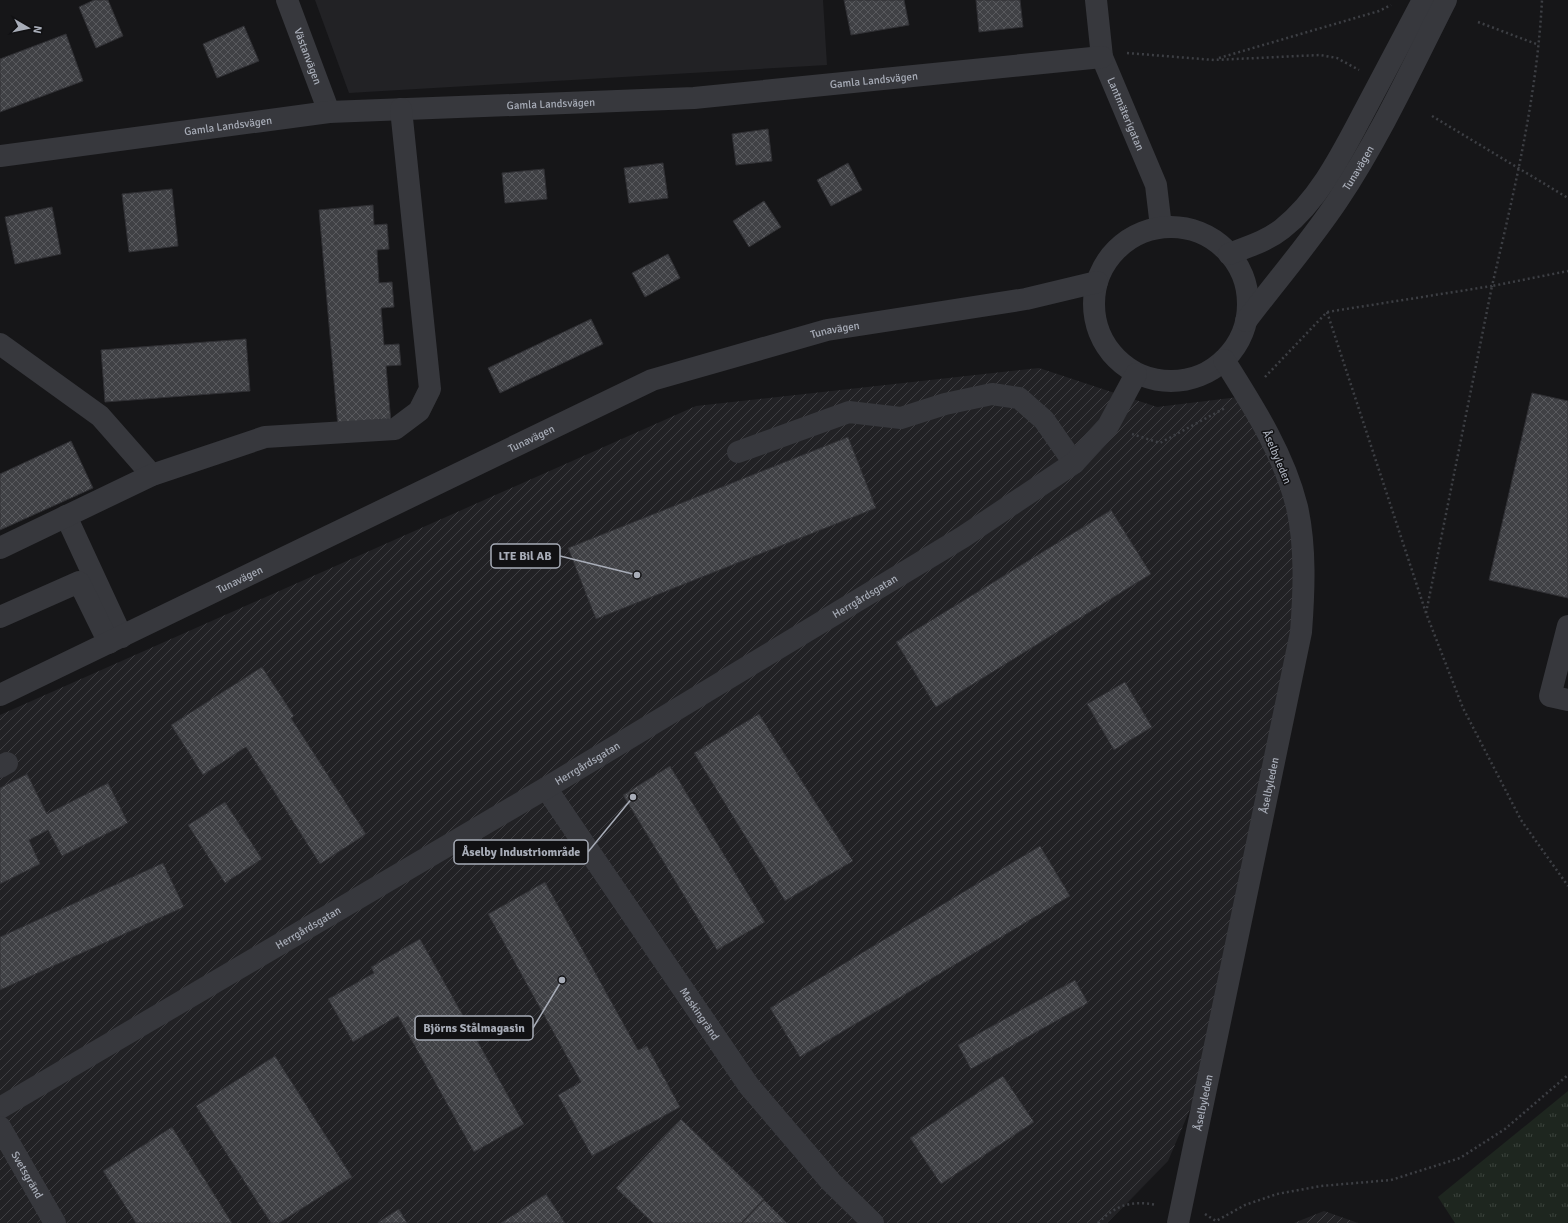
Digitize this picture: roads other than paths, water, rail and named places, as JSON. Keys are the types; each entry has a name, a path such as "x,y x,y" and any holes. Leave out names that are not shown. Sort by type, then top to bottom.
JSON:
{"street":[{"name":"Västanvägen","path":"287,0 329,112"},
{"name":"Lantmäterigatan","path":"1096,0 1102,57 1156,185 1161,227"},
{"name":"Tunavägen","path":"1229,254 1252,245 1280,230 1309,203 1326,179 1350,138 1423,0"},
{"name":"Tunavägen","path":"1246,321 1280,276 1315,235 1339,198 1385,120 1446,0"},
{"name":"Gamla Landsvägen","path":"0,156 329,112 694,98 1102,57"},
{"path":"0,548 152,475 265,437 396,429 419,411 430,389 401,109"},
{"path":"1161,227 1187,228 1210,237 1229,254 1242,276 1248,298 1246,321 1238,342 1224,360 1205,374 1183,381 1159,381 1136,374 1118,361 1105,345 1096,325 1093,303 1097,282 1106,261 1121,245 1140,233 1161,227"},
{"name":"Tunavägen","path":"0,695 652,380 827,330 1026,299 1097,282"},
{"path":"0,344 100,416 152,475"},
{"name":"Åselbyleden","path":"1179,1216 1301,632 1303,599 1301,538 1297,508 1287,476 1256,410 1224,360"},
{"name":"Herrgårdsgatan","path":"0,1108 546,788 963,537 1074,463 1108,426 1136,374"},
{"path":"738,452 849,412 901,418 945,404 992,394 1019,398 1044,420 1074,463"},
{"path":"66,516 115,640"},
{"path":"0,617 79,582 115,640"},
{"path":"1568,626 1550,696 1568,700"},
{"name":"Maskingränd","path":"546,788 749,1086 831,1182 873,1223"},
{"name":"Svetsgränd","path":"0,1127 55,1223"}],"place":[{"name":"LTE Bil AB","path":"637,575"},
{"name":"Åselby Industriområde","path":"633,797"},
{"name":"Björns Stålmagasin","path":"562,980"}]}
